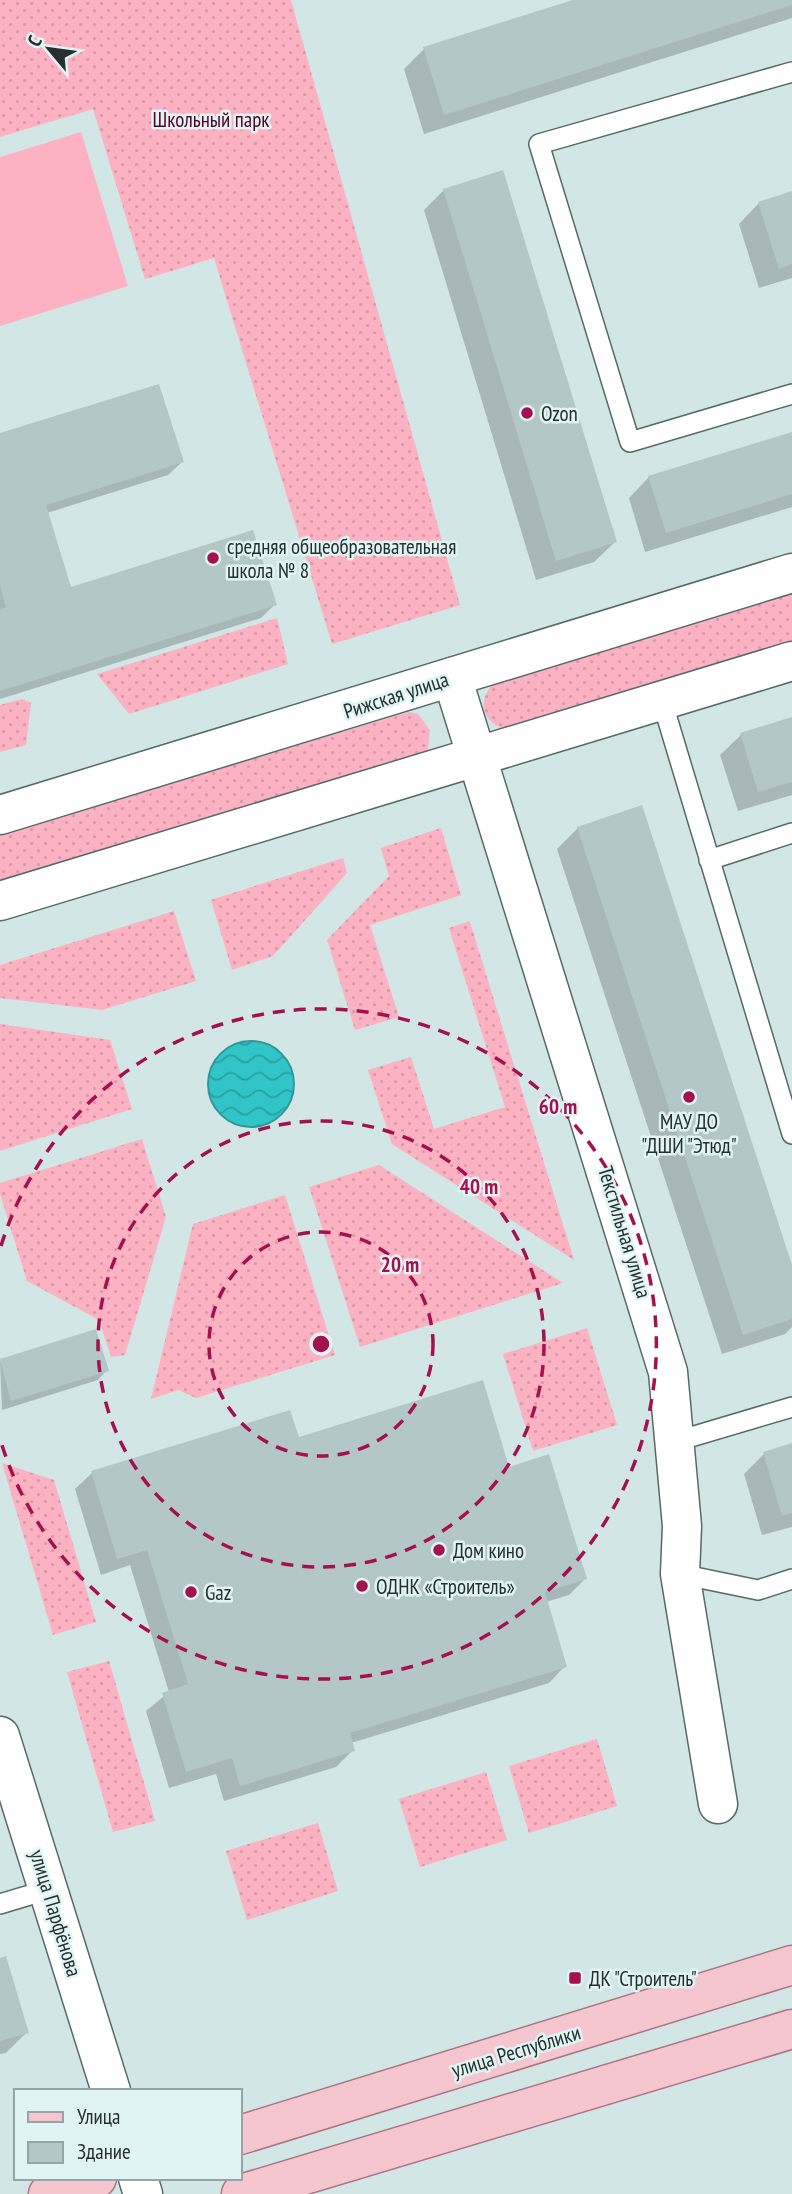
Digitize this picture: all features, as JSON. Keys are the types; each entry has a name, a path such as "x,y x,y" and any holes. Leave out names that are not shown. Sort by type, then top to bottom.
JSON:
{"main road":[{"name":"улица Республики","path":"242,2134 792,1965"},
{"path":"241,2194 792,2029"},
{"path":"48,2194 91,2180"}],"street":[{"name":"Рижская улица","path":"0,815 792,573"},
{"path":"0,901 792,661"},
{"name":"Текстильная улица","path":"452,677 668,1372 682,1526 680,1574 718,1804"},
{"name":"улица Парфёнова","path":"0,1736 110,2089"}],"lane":[{"path":"792,72 539,144 630,442 792,394"},
{"path":"662,701 792,1134"},
{"path":"709,860 792,833"},
{"path":"674,1443 792,1408"},
{"path":"680,1574 758,1590 792,1578"},
{"path":"0,1904 50,1889"}],"green space":[{"name":"Школьный парк","path":"0,0 291,0 460,605 332,644 214,258 145,279 93,109 0,137"},
{"path":"81,132 128,286 0,326 0,157"},
{"path":"792,591 792,644 505,729 487,717 485,698 492,685"},
{"path":"277,618 288,664 129,714 97,674"},
{"path":"22,699 31,703 26,745 0,752 0,705"},
{"path":"409,712 418,714 430,730 428,749 421,756 0,887 0,834"},
{"path":"441,828 461,895 370,925 399,1017 355,1030 327,940 389,876 381,848"},
{"path":"343,858 347,873 273,956 232,970 211,900"},
{"path":"174,911 196,981 102,1010 0,998 0,965"},
{"path":"470,921 574,1260 392,1144 368,1070 411,1057 434,1129 505,1107 449,928"},
{"path":"0,1024 110,1040 132,1109 0,1151"},
{"path":"142,1139 166,1217 125,1355 111,1357 99,1320 27,1281 0,1194 0,1183"},
{"path":"379,1165 563,1283 360,1347 309,1187"},
{"path":"285,1195 335,1355 196,1398 178,1390 151,1399 193,1224"},
{"path":"587,1328 617,1425 533,1451 503,1354"},
{"path":"2,1463 54,1480 96,1622 53,1635"},
{"path":"109,1661 155,1821 113,1832 67,1672"},
{"path":"597,1739 617,1806 529,1833 509,1766"},
{"path":"486,1772 507,1840 420,1867 399,1799"},
{"path":"318,1823 338,1891 247,1920 226,1851"}],"water":[{"path":"251,1041 268,1044 282,1053 291,1067 294,1084 291,1101 282,1115 268,1124 251,1127 234,1124 220,1115 211,1101 208,1084 211,1067 220,1053 234,1044"}],"building":[{"path":"573,0 792,0 792,5 444,115 423,47"},
{"path":"503,170 617,542 556,561 443,189"},
{"path":"792,191 792,264 779,269 758,202"},
{"name":"средняя общеобразовательная школа № 8","path":"159,384 184,462 46,505 71,587 253,530 277,605 0,691 0,609 6,607 0,586 0,433"},
{"path":"792,432 792,494 666,533 648,476"},
{"path":"792,717 792,782 758,792 740,733"},
{"path":"642,805 792,1265 792,1319 743,1335 577,827"},
{"path":"96,1329 109,1371 11,1401 0,1359"},
{"name":"ОДНК «Строитель»","path":"483,1380 509,1467 549,1454 587,1579 545,1592 567,1667 350,1733 355,1751 240,1786 232,1758 186,1772 162,1693 188,1684 147,1550 117,1559 91,1471 290,1410 299,1437"},
{"path":"792,1443 792,1513 782,1516 763,1452"},
{"path":"6,1956 29,2033 0,2041 0,1958"}],"place":[{"name":"Ozon","path":"527,413"},
{"name":"средняя общеобразовательная школа № 8","path":"213,558"},
{"name":"МАУ ДО \"ДШИ \"Этюд\"","path":"689,1097"},
{"name":"Дом кино","path":"439,1550"},
{"name":"ОДНК «Строитель»","path":"362,1586"},
{"name":"Gaz","path":"191,1592"},
{"name":"ДК \"Строитель\"","path":"575,1978"}]}
